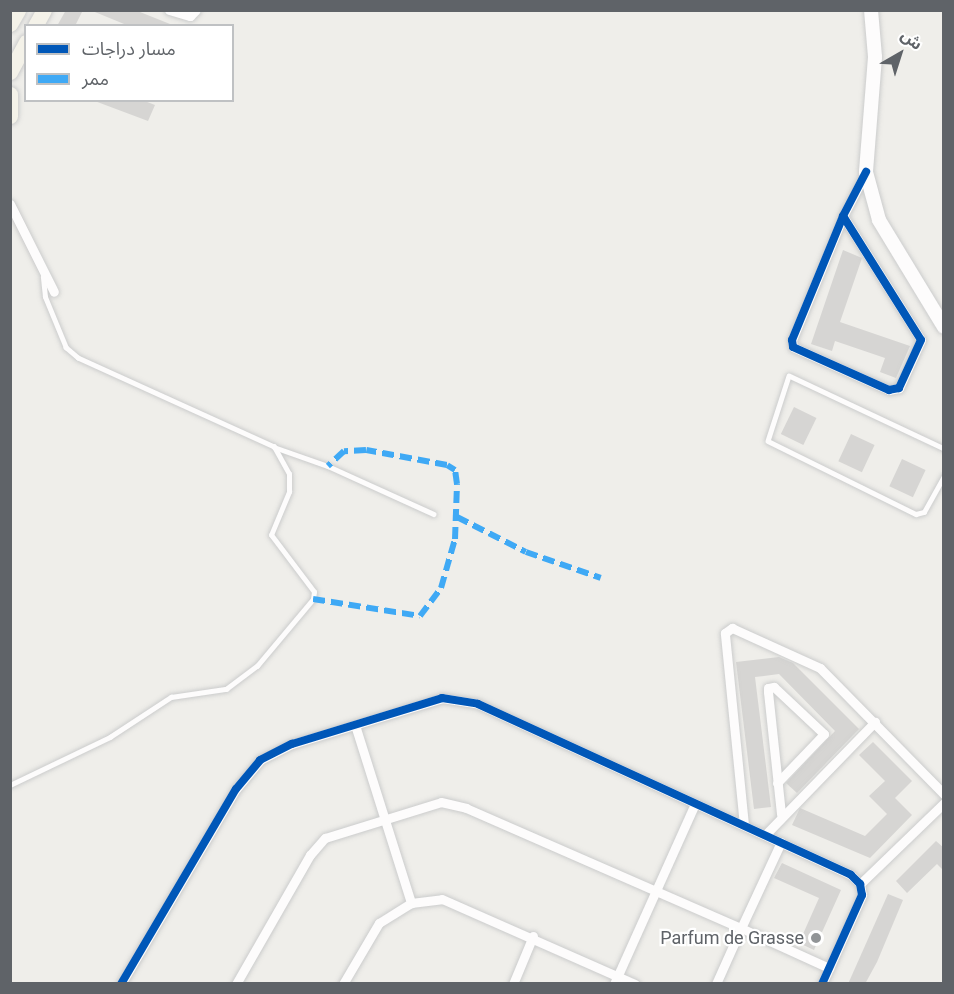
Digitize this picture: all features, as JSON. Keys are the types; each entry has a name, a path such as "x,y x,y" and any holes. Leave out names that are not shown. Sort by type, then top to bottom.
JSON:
{"main road":[{"path":"10,24 18,10"},
{"path":"36,24 44,10"},
{"path":"871,10 875,57 866,172 879,220 944,327"},
{"path":"10,72 24,46"},
{"path":"10,94 10,116"}],"street":[{"path":"169,10 190,16 196,10"},
{"path":"843,216 921,340 899,388 889,390 793,347 792,340 843,216 866,172"},
{"path":"10,204 54,292"},
{"path":"744,825 727,630 732,628 820,668 944,794"},
{"path":"777,783 824,734 774,687 768,688 768,692 777,783 781,814"},
{"path":"121,984 247,772 276,750 426,701 458,699 782,842 851,875 860,884 862,895 822,984"},
{"path":"765,835 781,814 875,722"},
{"path":"355,725 382,818 411,903"},
{"path":"236,984 316,847 336,833 430,803 453,803 829,968"},
{"path":"860,884 944,803"},
{"path":"616,980 696,804"},
{"path":"716,984 782,842"},
{"path":"343,984 379,923 411,903 431,899 454,902 533,936 616,980 635,984"},
{"path":"513,984 533,936"}],"lane":[{"path":"42,269 45,297 66,348 78,358 274,447 328,466 435,514"},
{"path":"944,449 789,376 768,441 916,514 924,512 944,476"},
{"path":"10,784 110,737 171,697 226,688 257,666 313,599 314,592 271,535 289,492 289,474 274,447"}],"building":[{"path":"66,10 83,10 76,24 58,24"},
{"path":"90,10 135,10 170,24 124,24"},
{"path":"97,102 147,102 155,105 148,121"},
{"path":"843,250 862,258 840,322 910,346 896,378 880,372 885,358 835,341 832,351 811,344"},
{"path":"794,407 816,418 803,445 781,434"},
{"path":"851,434 875,445 862,472 838,461"},
{"path":"902,459 926,470 913,497 889,486"},
{"path":"779,657 793,663 859,729 797,793 786,783 835,731 779,674 755,677 771,807 754,809 736,662"},
{"path":"873,742 912,781 895,798 912,815 870,858 792,825 800,808 865,836 887,814 869,796 885,781 859,755"},
{"path":"936,841 944,848 944,871 937,864 907,893 896,881"},
{"path":"782,863 841,890 814,950 799,943 819,898 774,878"},
{"path":"888,894 903,900 877,962 865,984 848,984"}],"marked path":[{"path":"313,599 420,616 441,588 455,539 457,484 455,470 447,465 366,450 344,451 328,466"},
{"path":"457,517 526,552 601,578"}],"cycle path":[{"path":"843,216 921,340 899,388 889,390 793,347 792,340 843,216 866,172"},
{"path":"121,984 236,789 260,760 292,744 442,698 478,704 851,875 860,884 862,895 822,984"}],"place":[{"name":"Parfum de Grasse","path":"816,938"}]}
